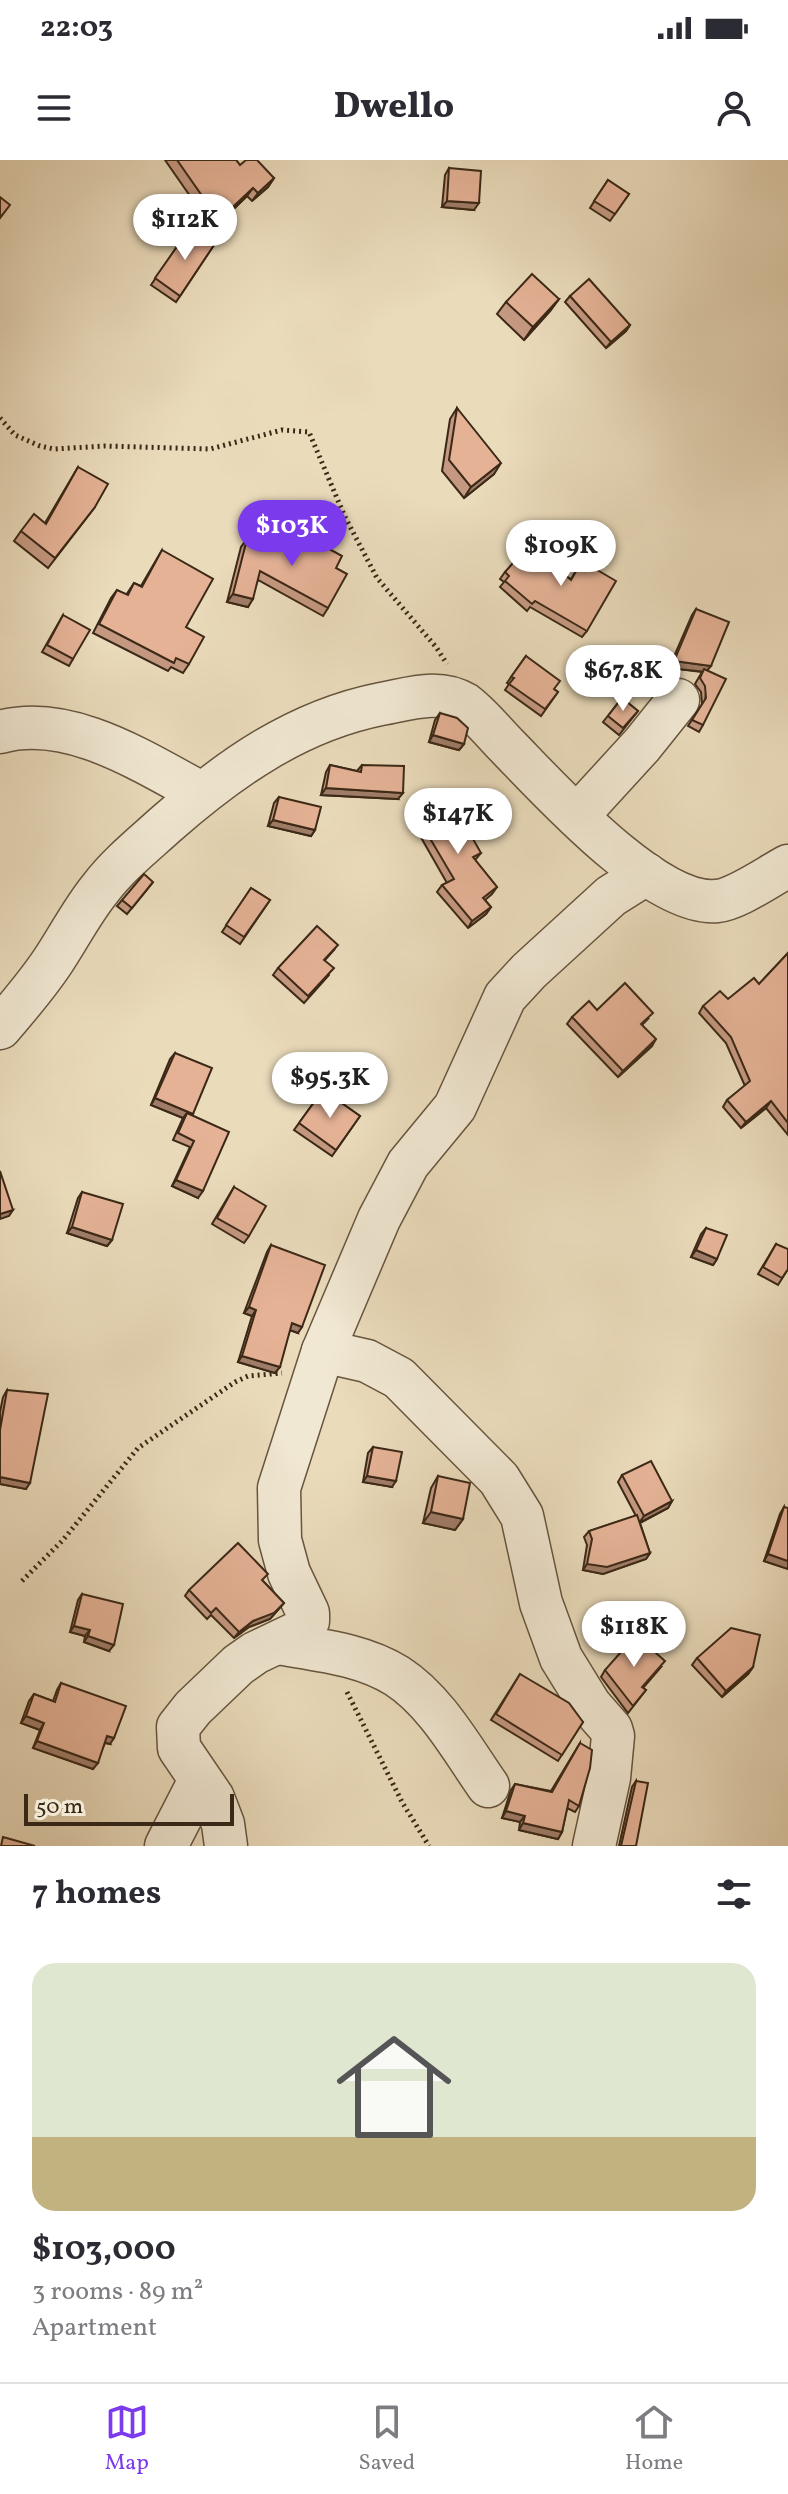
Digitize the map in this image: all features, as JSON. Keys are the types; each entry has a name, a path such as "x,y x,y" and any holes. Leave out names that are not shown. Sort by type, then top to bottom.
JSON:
{"street":[{"path":"0,1028 30,994 100,889 142,845 201,793 253,756 300,731 345,713 428,695 462,702 609,847 646,874 683,895 700,901 726,900 788,866"},
{"path":"577,816 678,700"},
{"path":"0,732 47,729 85,738 119,751 201,793"},
{"path":"609,847 611,896"},
{"path":"226,1846 217,1808 179,1748 178,1727 193,1708 238,1665 255,1653 299,1632 309,1618 284,1557 278,1506 283,1469 323,1351 392,1192 408,1164 455,1107 505,997 611,896 646,874"},
{"path":"323,1351 367,1361 399,1378 512,1496 528,1533 541,1603 561,1658 613,1736 609,1778 594,1846"},
{"path":"278,1643 322,1650 366,1662 399,1677 434,1711 488,1786"},
{"path":"166,1846 200,1780"}],"path":[{"path":"0,418 15,435 54,449 105,446 210,449 282,430 309,432 366,558 396,601 436,647 449,667 462,702"},
{"path":"22,1581 63,1540 124,1462 155,1435 243,1378 279,1374 323,1351"},
{"path":"322,1650 402,1802 429,1846"}],"building":[{"path":"177,160 236,160 240,165 246,160 257,160 274,178 258,193 253,188 219,220"},
{"path":"449,168 481,171 479,203 447,201"},
{"path":"608,180 629,194 615,214 594,201"},
{"path":"0,197 10,205 0,218"},
{"path":"190,228 214,245 180,296 155,278"},
{"path":"532,274 559,299 533,327 506,302"},
{"path":"589,279 630,325 611,342 570,296"},
{"path":"457,408 501,463 471,487 449,460"},
{"path":"78,467 108,484 95,507 55,558 21,531 34,514 46,524"},
{"path":"293,529 342,556 336,568 347,574 328,608 260,571 253,599 233,594 247,539 282,548"},
{"path":"534,548 571,580 582,561 616,581 587,631 535,601 532,604 505,581 509,576 505,572 521,554 525,558"},
{"path":"162,550 213,579 186,627 204,637 189,664 176,658 174,663 99,624 117,590 128,595 134,583 142,587"},
{"path":"696,609 729,622 711,666 674,661"},
{"path":"63,615 90,630 73,659 47,645"},
{"path":"526,656 560,681 554,689 558,692 545,709 509,684"},
{"path":"704,669 726,679 703,725 692,720 706,698 705,686 700,678"},
{"path":"622,698 638,711 623,728 608,716"},
{"path":"440,713 457,718 468,728 464,744 433,735"},
{"path":"330,765 361,772 362,765 404,766 403,793 326,788"},
{"path":"448,795 481,853 473,857 497,887 483,898 491,907 472,921 442,885 454,879 415,813"},
{"path":"279,797 321,807 315,830 273,820"},
{"path":"144,874 153,882 132,908 122,900"},
{"path":"251,888 270,900 244,937 226,925"},
{"path":"317,926 338,945 324,960 334,968 308,996 278,968"},
{"path":"788,953 788,1123 771,1101 746,1122 727,1100 750,1081 731,1037 703,1006 720,991 728,999 754,978 759,984"},
{"path":"625,983 653,1013 641,1024 656,1039 623,1071 572,1017 589,1001 597,1010"},
{"path":"175,1053 212,1068 193,1114 155,1098"},
{"path":"323,1090 360,1116 336,1150 299,1123"},
{"path":"187,1113 229,1132 203,1191 176,1180 194,1141 178,1133"},
{"path":"0,1171 13,1210 0,1214"},
{"path":"234,1187 266,1206 249,1236 217,1218"},
{"path":"82,1192 123,1204 112,1240 72,1227"},
{"path":"706,1228 727,1235 717,1259 696,1250"},
{"path":"776,1244 788,1249 788,1269 782,1278 763,1267"},
{"path":"271,1245 325,1265 302,1327 292,1323 280,1367 242,1356 256,1310 249,1307"},
{"path":"7,1390 48,1394 30,1483 0,1477 0,1430"},
{"path":"373,1447 402,1452 396,1481 367,1476"},
{"path":"651,1461 672,1501 644,1516 622,1475"},
{"path":"438,1476 470,1483 463,1519 431,1512"},
{"path":"784,1507 788,1508 788,1561 768,1554"},
{"path":"637,1515 650,1553 607,1567 587,1564 592,1539 589,1531"},
{"path":"238,1543 268,1574 262,1580 284,1603 274,1613 253,1621 239,1632 216,1608 211,1613 189,1590"},
{"path":"82,1594 123,1604 114,1645 88,1636 90,1630 74,1626"},
{"path":"731,1628 760,1635 753,1667 726,1691 697,1658"},
{"path":"636,1635 665,1661 642,1687 646,1690 633,1706 605,1670"},
{"path":"520,1674 569,1703 583,1722 562,1755 496,1714"},
{"path":"61,1683 126,1706 114,1738 107,1736 98,1763 37,1741 44,1723 26,1716 34,1694 55,1702"},
{"path":"580,1743 592,1750 590,1768 579,1806 569,1800 562,1832 523,1823 525,1816 506,1811 515,1784 552,1792"},
{"path":"636,1781 648,1783 636,1846 621,1846"},
{"path":"3,1837 35,1846 1,1846"}]}
